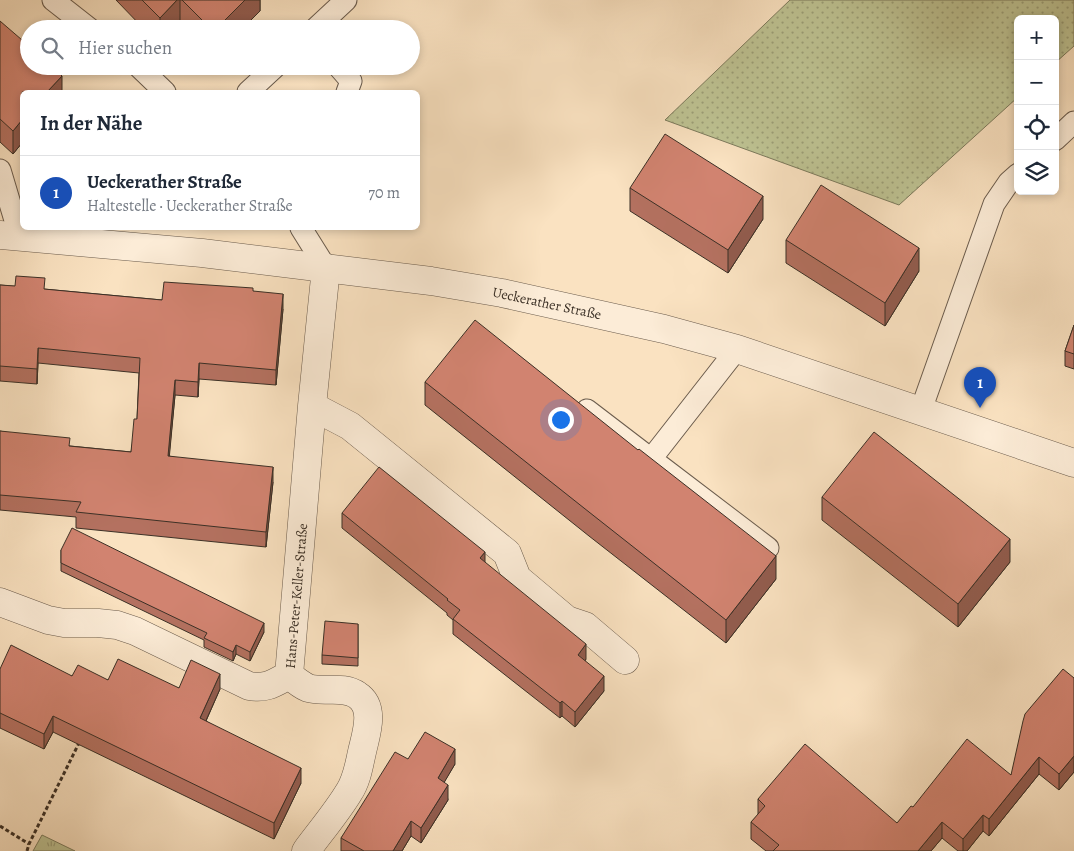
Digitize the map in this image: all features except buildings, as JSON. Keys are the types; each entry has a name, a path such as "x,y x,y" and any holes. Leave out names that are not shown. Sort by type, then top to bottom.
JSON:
{"street":[{"name":"Ueckerather Straße","path":"10,236 202,253 431,281 502,293 664,329 737,349 1074,463"},
{"name":"Hans-Peter-Keller-Straße","path":"306,851 350,791 358,770 368,727 366,705 358,695 353,692 340,690 309,688 289,675 326,268"},
{"path":"312,406 350,426 492,540 506,553 517,578 567,620 585,626 625,660"},
{"path":"0,602 48,620 64,623 117,625 135,631 249,686 258,688 267,686 289,675"}],"lane":[{"path":"53,0 79,20"},
{"path":"325,20 346,0"},
{"path":"147,75 163,90"},
{"path":"250,90 266,75"},
{"path":"346,75 351,81 348,90"},
{"path":"1059,136 1074,122"},
{"path":"0,170 10,236"},
{"path":"921,410 994,204 1014,178"},
{"path":"302,230 326,268"},
{"path":"651,459 737,349"},
{"path":"572,399 768,548"}],"path":[{"path":"27,851 82,738"},
{"path":"0,826 29,844"}],"green space":[{"path":"790,0 1074,0 1074,46 1059,59 1059,15 1014,15 1014,101 899,205 665,120"},
{"path":"42,835 75,851 33,851"}],"place":[{"name":"Ueckerather Straße","path":"980,408"}]}
